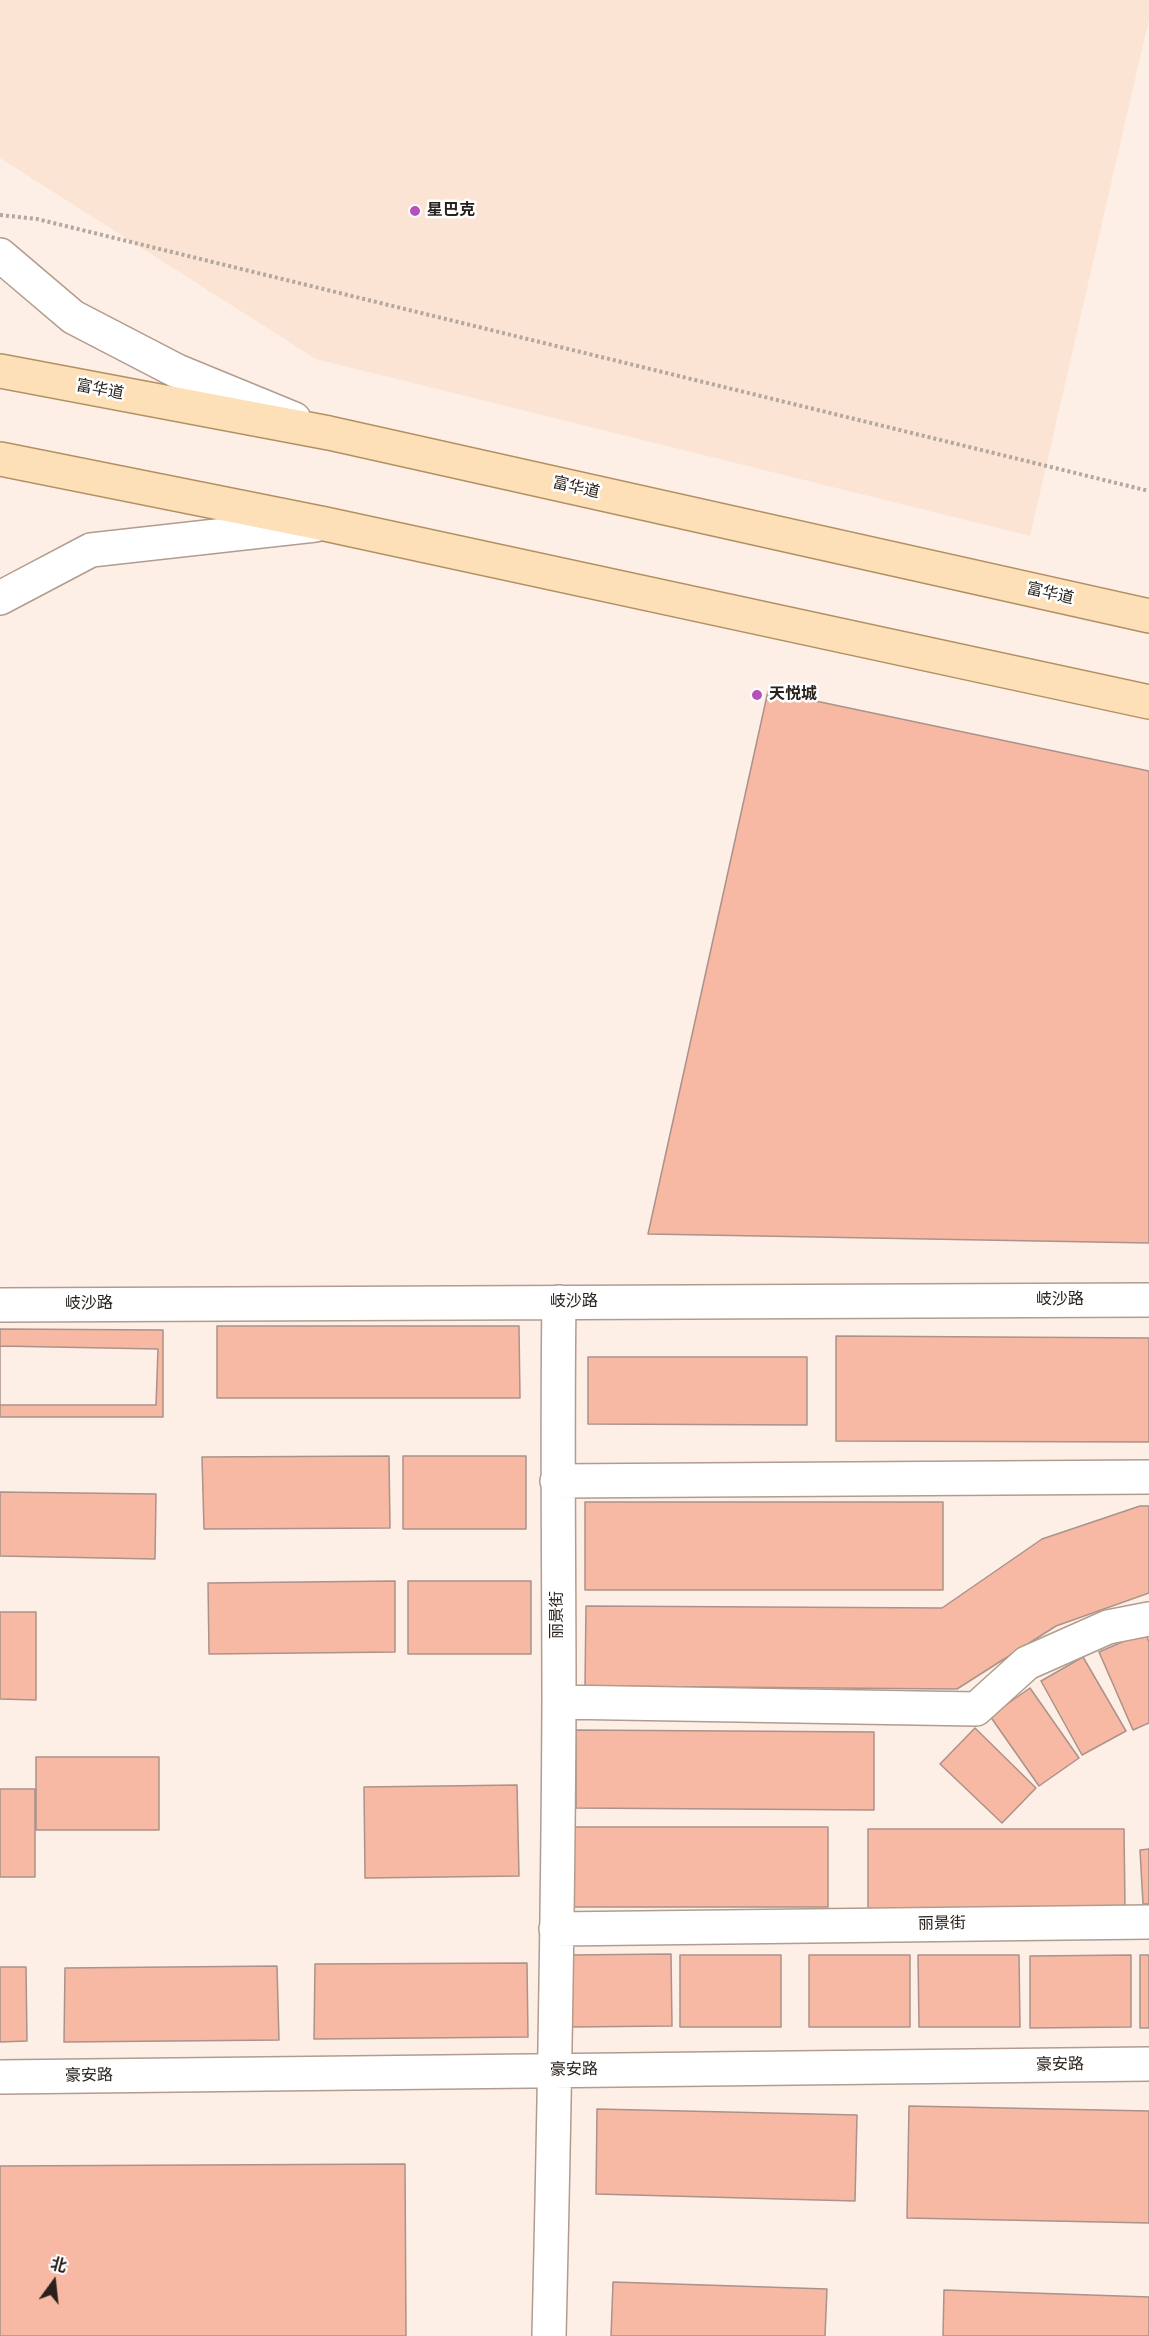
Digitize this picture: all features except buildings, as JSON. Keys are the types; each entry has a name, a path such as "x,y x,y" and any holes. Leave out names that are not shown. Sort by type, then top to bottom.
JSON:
{"main road":[{"name":"富华道","path":"0,371 329,433 1149,616"},
{"path":"0,459 325,524 1149,702"}],"street":[{"path":"0,255 73,317 177,371 329,433"},
{"path":"0,598 91,550 325,524"},
{"name":"岐沙路","path":"0,1305 1149,1300"},
{"name":"丽景街","path":"549,2336 555,2070 559,1702 557,1481 559,1302"},
{"path":"557,1481 1149,1478"},
{"path":"559,1702 976,1709 1027,1663 1108,1627 1149,1619"},
{"name":"丽景街","path":"556,1929 1149,1922"},
{"name":"豪安路","path":"0,2076 1149,2064"}],"path":[{"path":"0,215 37,219 1149,491"}],"shaded area":[{"path":"0,0 1149,0 1149,19 1030,536 316,359 0,158"}],"place":[{"name":"星巴克","path":"415,211"},
{"name":"天悦城","path":"757,695"}]}
